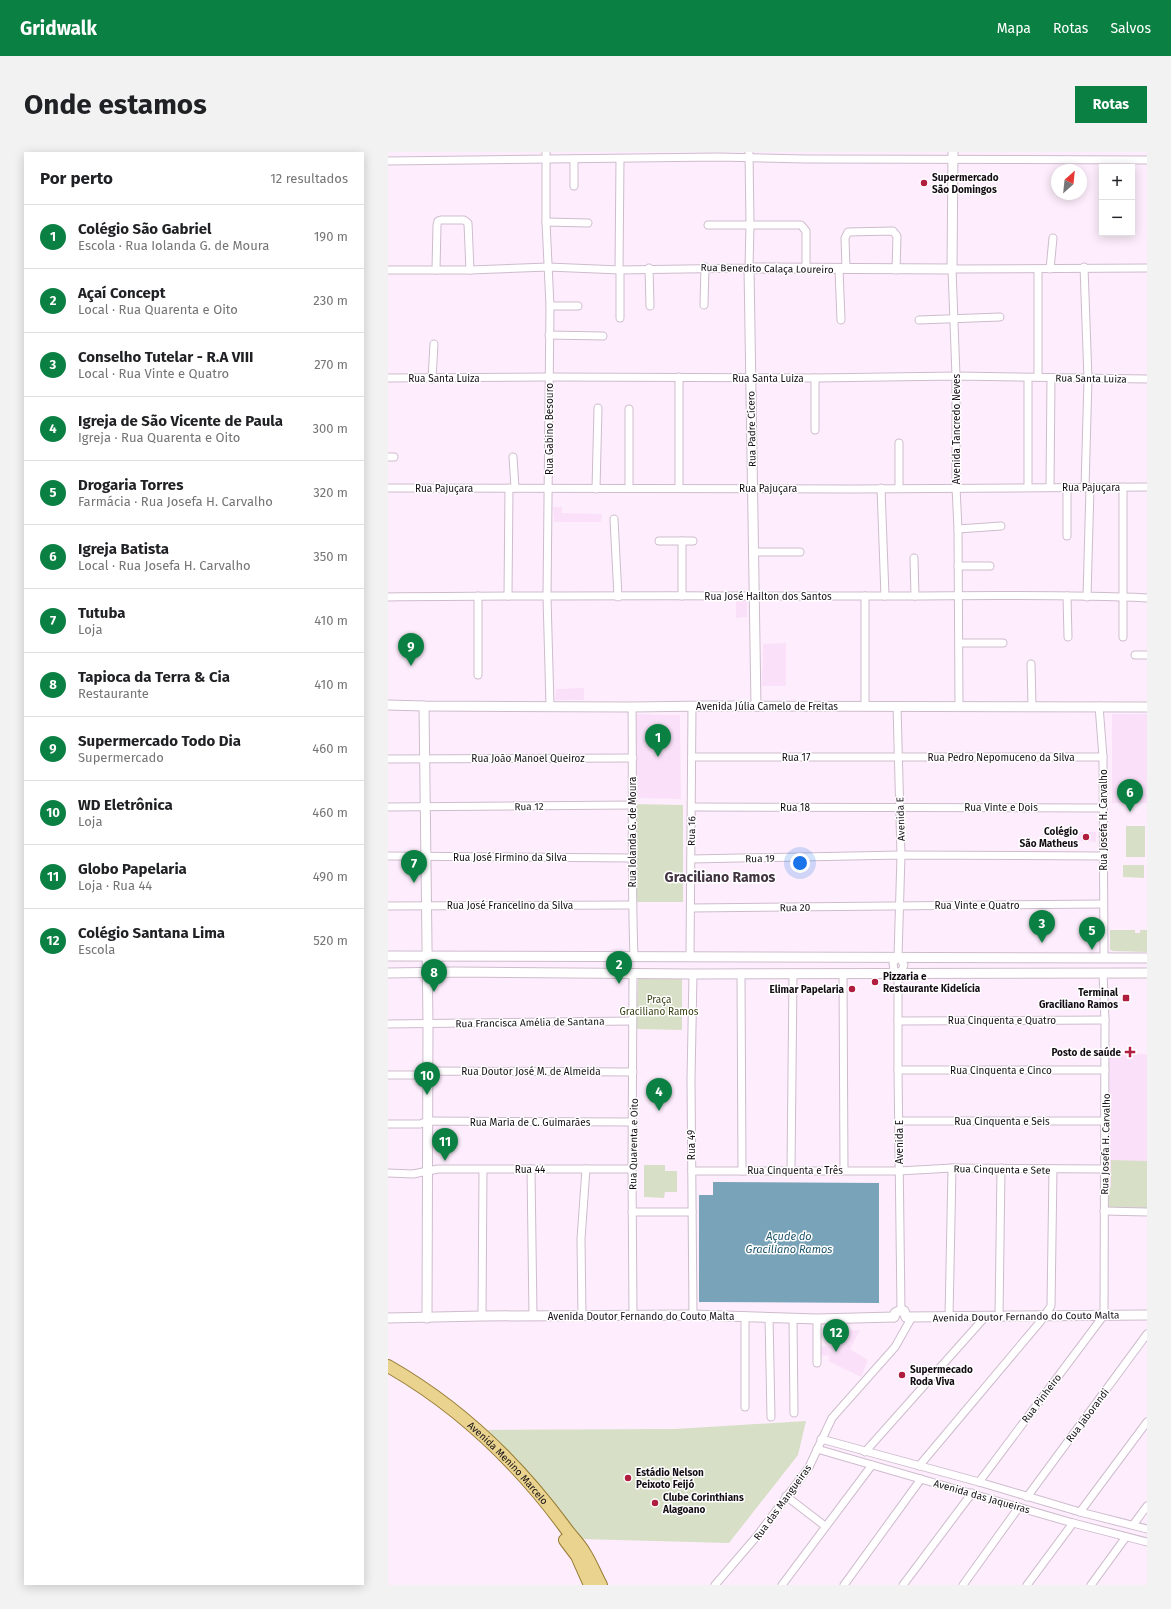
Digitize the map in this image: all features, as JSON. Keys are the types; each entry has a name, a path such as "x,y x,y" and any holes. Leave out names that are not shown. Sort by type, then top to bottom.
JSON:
{"main road":[{"name":"Avenida Menino Marcelo","path":"388,1366 409,1378 444,1403 506,1456 544,1499 584,1552 601,1585"},
{"name":"Avenida Menino Marcelo","path":"388,1372 456,1420 500,1460 546,1512 577,1556 590,1585"}],"street":[{"path":"445,152 446,160"},
{"path":"388,160 446,160 546,156 574,159 587,156 658,155 749,155 805,159 859,155 1147,160"},
{"name":"Rua Padre Cícero","path":"749,155 750,377 756,706"},
{"name":"Rua Gabino Besouro","path":"546,156 546,222 550,306 548,377 549,488 547,596 550,706"},
{"path":"620,318 622,156"},
{"name":"Avenida Tancredo Neves","path":"953,156 952,270 956,376 956,487 958,528 960,707"},
{"path":"574,159 574,186"},
{"path":"436,270 438,221 441,220 466,221 468,223 470,270"},
{"path":"546,222 588,223"},
{"path":"708,225 798,225 804,227 806,230 806,268"},
{"path":"841,320 842,269 845,238 848,232 893,231 897,236 896,270"},
{"path":"1050,269 1053,238"},
{"name":"Rua Benedito Calaça Loureiro","path":"388,270 470,270 548,267 620,270 705,267 896,270 1050,269 1084,267 1147,268"},
{"path":"704,305 705,267"},
{"path":"1084,267 1088,379 1087,597"},
{"path":"649,268 650,306"},
{"path":"1038,269 1038,377"},
{"path":"550,306 578,306"},
{"path":"919,320 1000,317"},
{"path":"549,335 604,336"},
{"path":"432,379 434,344"},
{"name":"Rua Santa Luiza","path":"388,378 815,378 956,376 1147,379"},
{"path":"679,378 679,488"},
{"path":"815,378 815,430"},
{"path":"1028,378 1028,486"},
{"path":"1050,487 1051,378"},
{"path":"596,489 598,408"},
{"path":"629,409 629,488"},
{"path":"899,443 899,488"},
{"path":"508,596 513,457"},
{"name":"Rua Pajuçara","path":"388,488 596,489 752,487 1147,487"},
{"path":"1123,487 1123,637"},
{"path":"881,488 885,596"},
{"path":"1067,488 1067,536"},
{"path":"614,519 618,597"},
{"path":"958,528 1001,526"},
{"path":"658,541 693,541"},
{"path":"682,541 682,596"},
{"path":"753,552 800,552"},
{"path":"914,558 915,596"},
{"path":"958,566 990,566"},
{"name":"Rua José Hailton dos Santos","path":"388,597 959,595 1147,598"},
{"path":"478,596 478,675"},
{"path":"865,596 865,706"},
{"path":"1067,596 1068,637"},
{"path":"960,643 1003,643"},
{"path":"1136,655 1147,655"},
{"path":"1031,664 1032,706"},
{"name":"Avenida Júlia Camelo de Freitas","path":"388,705 632,707 1147,706"},
{"path":"424,706 428,1024 427,1318"},
{"name":"Rua 16","path":"690,956 692,706"},
{"name":"Avenida E","path":"897,706 901,855 898,957 904,965 898,974 899,1171 903,1315"},
{"name":"Rua Josefa H. Carvalho","path":"1099,706 1103,757 1102,856 1104,957"},
{"name":"Rua Iolanda G. de Moura","path":"632,707 633,805 631,858 634,957"},
{"name":"Rua 17","path":"692,757 899,757"},
{"name":"Rua Pedro Nepomuceno da Silva","path":"899,757 1103,757"},
{"name":"Rua João Manoel Queiroz","path":"388,758 633,758"},
{"name":"Rua 12","path":"388,807 633,805"},
{"name":"Rua Vinte e Dois","path":"899,806 1103,808"},
{"name":"Rua 18","path":"692,807 899,806"},
{"name":"Rua 19","path":"691,859 901,855 1102,856"},
{"name":"Rua José Firmino da Silva","path":"388,856 631,858"},
{"name":"Rua Vinte e Quatro","path":"899,906 1103,904"},
{"name":"Rua José Francelino da Silva","path":"388,906 632,905"},
{"name":"Rua 20","path":"690,908 899,906"},
{"path":"388,956 660,958 690,956 1147,958"},
{"path":"659,973 660,958"},
{"path":"1133,958 1133,973"},
{"path":"388,973 1147,973"},
{"name":"Rua Quarenta e Oito","path":"633,973 633,1316"},
{"path":"741,973 742,1170"},
{"path":"843,973 844,1170"},
{"name":"Rua Josefa H. Carvalho","path":"1103,973 1105,1020 1104,1315"},
{"name":"Rua 49","path":"693,974 693,1315"},
{"path":"791,1171 793,974"},
{"name":"Rua Cinquenta e Quatro","path":"898,1021 1105,1020"},
{"name":"Rua Francisca Amélia de Santana","path":"388,1024 632,1021"},
{"name":"Rua Cinquenta e Cinco","path":"898,1070 1105,1070"},
{"name":"Rua Doutor José M. de Almeida","path":"388,1075 420,1075 436,1071 633,1072"},
{"name":"Rua Maria de C. Guimarães","path":"388,1124 420,1124 428,1121 633,1122"},
{"name":"Rua Cinquenta e Seis","path":"899,1121 1105,1121"},
{"path":"949,1317 952,1168"},
{"name":"Rua Cinquenta e Sete","path":"899,1171 952,1168 1105,1169"},
{"path":"999,1317 1001,1168"},
{"name":"Rua 44","path":"388,1173 413,1174 438,1169 632,1169"},
{"path":"531,1169 533,1316"},
{"path":"582,1316 582,1239 586,1169"},
{"path":"919,1466 1051,1306 1053,1169"},
{"path":"482,1316 483,1170"},
{"name":"Rua Cinquenta e Três","path":"692,1171 899,1171"},
{"path":"1104,1211 1147,1212"},
{"path":"632,1212 692,1212"},
{"name":"Avenida Doutor Fernando do Couto Malta","path":"388,1318 693,1315 793,1318 903,1315 949,1317 1147,1315"},
{"name":"Rua das Mangueiras","path":"715,1585 757,1536 809,1467 832,1418 895,1346 903,1315"},
{"name":"Rua Pinheiro","path":"978,1482 1104,1315"},
{"path":"745,1316 746,1407"},
{"path":"769,1317 771,1417"},
{"path":"866,1452 984,1317"},
{"path":"793,1318 794,1413"},
{"path":"817,1318 817,1363"},
{"name":"Rua Jaborandi","path":"1027,1497 1147,1334"},
{"path":"1080,1512 1147,1422"},
{"name":"Avenida das Jaqueiras","path":"821,1439 978,1482 1080,1512 1147,1529"},
{"name":"Avenida das Jaqueiras","path":"817,1448 1042,1514 1147,1542"},
{"path":"782,1585 872,1465"},
{"path":"844,1585 921,1479"},
{"path":"903,1585 972,1493"},
{"path":"786,1496 825,1526"},
{"path":"1042,1501 1042,1514"},
{"path":"1133,1525 1147,1506"},
{"path":"963,1585 1019,1507"},
{"path":"1027,1585 1074,1523"},
{"path":"1090,1585 1126,1537"}],"shaded area":[{"path":"553,507 562,507 562,513 602,514 601,522 554,522"},
{"path":"736,601 747,601 747,617 736,618"},
{"path":"786,643 786,686 762,686 763,644"},
{"path":"584,688 584,700 555,700 556,689"},
{"path":"634,714 680,715 681,799 635,798"},
{"path":"1112,714 1147,714 1147,803 1112,803"},
{"name":"Colégio São Matheus","path":"1077,832 1096,832 1096,842 1077,841"},
{"path":"1106,1053 1147,1054 1147,1187 1105,1187"},
{"path":"860,1330 850,1349 868,1360 861,1377 828,1361 830,1356 817,1355 817,1347 831,1346 832,1331"}],"green space":[{"path":"633,804 683,805 683,902 633,902"},
{"path":"1126,826 1145,826 1145,857 1126,857"},
{"path":"1123,865 1144,865 1144,878 1123,877"},
{"path":"1110,930 1135,930 1135,933 1140,933 1140,930 1147,930 1147,952 1112,951 1110,949"},
{"name":"Praça Graciliano Ramos","path":"682,978 682,1030 636,1029 638,979"},
{"path":"1111,1160 1147,1161 1147,1208 1106,1207 1105,1187 1111,1187"},
{"path":"644,1165 665,1165 665,1171 677,1171 677,1192 665,1192 664,1198 644,1197"},
{"name":"Clube Corinthians Alagoano","path":"806,1421 798,1455 729,1543 579,1539 482,1430 675,1429"}],"water":[{"name":"Açude do Graciliano Ramos","path":"713,1182 879,1183 879,1303 699,1302 699,1195 713,1195"}],"place":[{"name":"Supermercado São Domingos","path":"924,183"},
{"name":"Supermercado Todo Dia","path":"411,666"},
{"name":"Colégio São Gabriel","path":"658,757"},
{"name":"Igreja Batista","path":"1130,812"},
{"name":"Colégio São Matheus","path":"1086,837"},
{"name":"Tutuba","path":"414,883"},
{"name":"Conselho Tutelar - R.A VIII","path":"1042,943"},
{"name":"Drogaria Torres","path":"1092,950"},
{"name":"Pizzaria e Restaurante Kidelícia","path":"875,982"},
{"name":"Açaí Concept","path":"619,984"},
{"name":"Elimar Papelaria","path":"852,989"},
{"name":"Tapioca da Terra & Cia","path":"434,992"},
{"name":"Terminal Graciliano Ramos","path":"1126,998"},
{"name":"Posto de saúde","path":"1130,1052"},
{"name":"WD Eletrônica","path":"427,1095"},
{"name":"Igreja de São Vicente de Paula","path":"659,1111"},
{"name":"Globo Papelaria","path":"445,1161"},
{"name":"Colégio Santana Lima","path":"836,1352"},
{"name":"Supermecado Roda Viva","path":"902,1375"},
{"name":"Estádio Nelson Peixoto Feijó","path":"628,1478"},
{"name":"Clube Corinthians Alagoano","path":"655,1503"}],"district":[{"name":"Graciliano Ramos","path":"720,877"}]}
